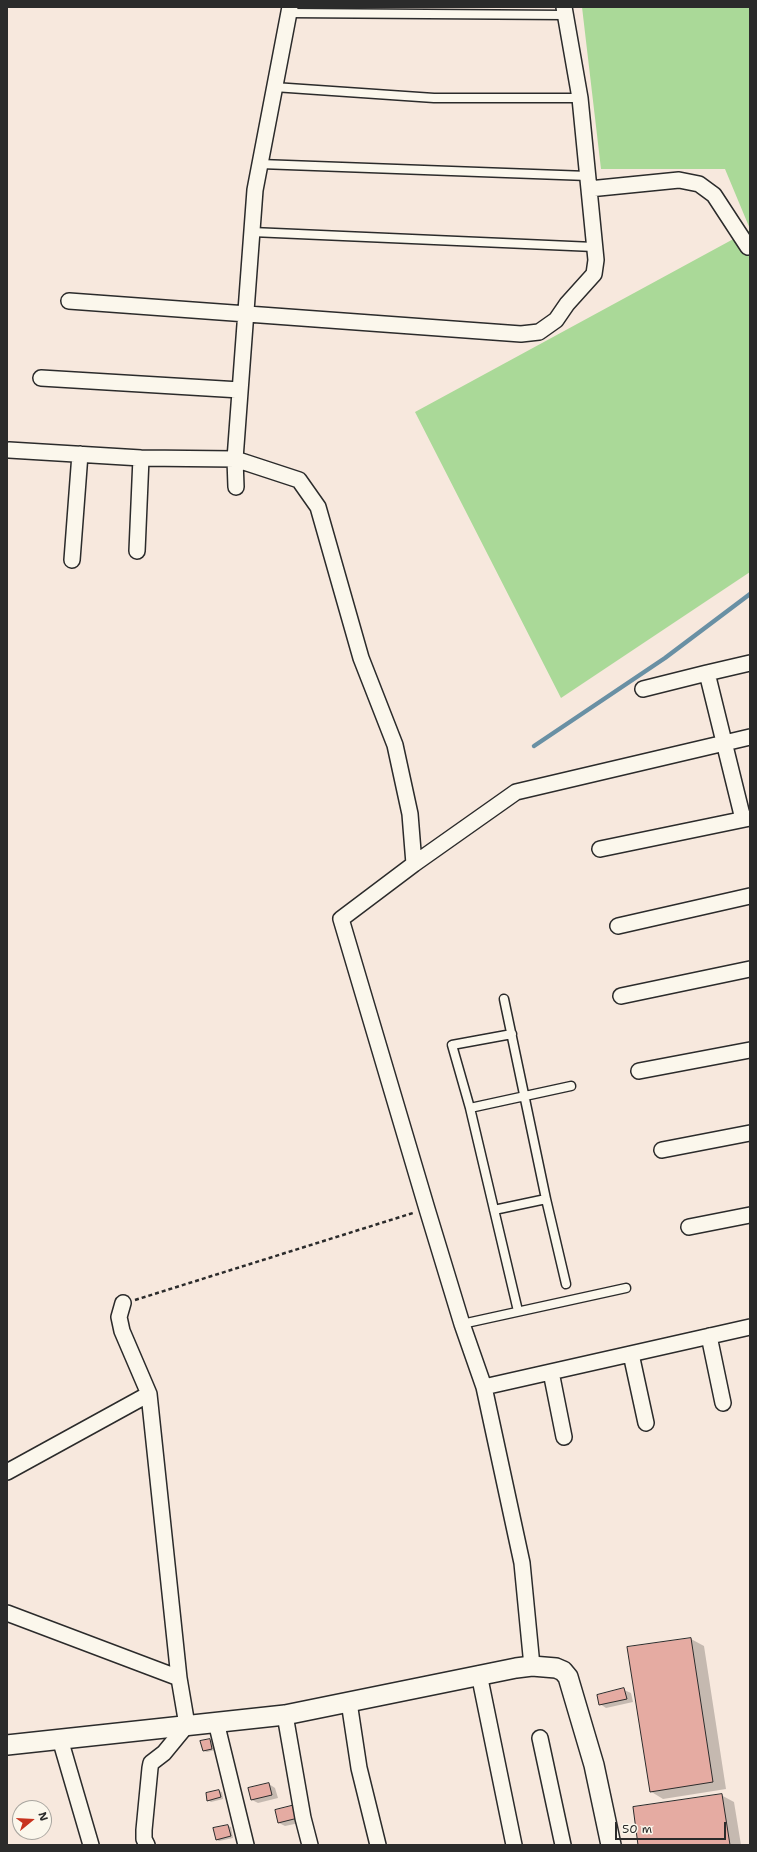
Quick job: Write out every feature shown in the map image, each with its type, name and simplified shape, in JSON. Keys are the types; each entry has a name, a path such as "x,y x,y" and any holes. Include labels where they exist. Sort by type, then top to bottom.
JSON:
{"street":[{"path":"236,487 235,459 255,190 289,10"},
{"path":"69,301 521,334 539,332 556,320 567,304 594,274 596,260 580,98 565,11"},
{"path":"588,183 679,180 699,184 714,195 748,247 750,246"},
{"path":"41,378 240,390"},
{"path":"9,450 141,458 235,459 299,480 318,507 361,658 396,745 410,814 414,864"},
{"path":"72,560 80,454"},
{"path":"137,551 141,458"},
{"path":"643,689 750,663"},
{"path":"600,849 746,818 724,743 707,673"},
{"path":"532,1666 522,1563 484,1387 462,1324 341,918 516,792 750,737"},
{"path":"618,926 750,896"},
{"path":"621,996 750,969"},
{"path":"640,1071 750,1050"},
{"path":"662,1150 750,1133"},
{"path":"689,1227 750,1215"},
{"path":"123,1303 118,1317 149,1394 179,1678 187,1725 164,1753 152,1763 150,1768 144,1830 144,1839 147,1845"},
{"path":"484,1387 750,1327"},
{"path":"709,1336 723,1403"},
{"path":"631,1354 646,1423"},
{"path":"551,1372 564,1437"},
{"path":"7,1472 149,1394"},
{"path":"7,1613 179,1678"},
{"path":"7,1746 285,1715 479,1674 532,1666 556,1668 563,1671 568,1677 594,1765 611,1845"},
{"path":"479,1674 514,1845"},
{"path":"349,1702 359,1768 378,1845"},
{"path":"285,1715 310,1845"},
{"path":"216,1722 246,1845"},
{"path":"540,1738 563,1845"},
{"path":"60,1739 90,1845"}],"lane":[{"path":"289,10 565,11"},
{"path":"274,87 434,98 580,98"},
{"path":"260,164 588,183"},
{"path":"252,232 594,247"},
{"path":"504,999 546,1199 566,1284"},
{"path":"512,1034 452,1045 470,1108 518,1311"},
{"path":"470,1108 571,1086"},
{"path":"494,1210 546,1199"},
{"path":"462,1324 626,1288"}],"path":[{"path":"123,1303 427,1209"}],"green space":[{"path":"582,7 750,7 750,229 725,169 601,169"},
{"path":"750,230 750,572 561,698 415,412"}],"building":[{"path":"691,1638 713,1782 650,1792 627,1647"},
{"path":"624,1688 627,1699 599,1705 597,1695"},
{"path":"210,1739 212,1749 203,1751 200,1741"},
{"path":"269,1783 272,1795 251,1800 248,1788"},
{"path":"219,1790 221,1797 207,1801 206,1793"},
{"path":"722,1794 730,1845 638,1845 633,1807"},
{"path":"295,1805 298,1818 278,1823 275,1810"},
{"path":"228,1825 231,1836 216,1840 213,1828"}],"waterway":[{"path":"534,746 665,658 750,594"}]}
